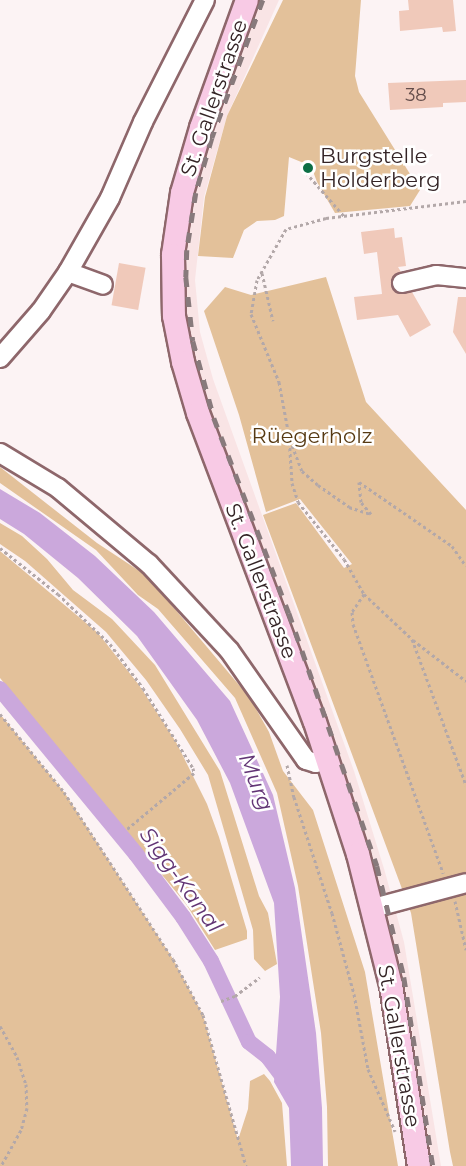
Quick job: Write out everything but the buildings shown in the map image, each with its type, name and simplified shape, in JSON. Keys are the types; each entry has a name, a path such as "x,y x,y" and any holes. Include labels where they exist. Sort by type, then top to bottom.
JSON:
{"main road":[{"name":"St. Gallerstrasse","path":"248,0 201,128 182,193 172,263 174,316 183,362 198,413 329,760 374,908 390,985 419,1166"}],"lane":[{"path":"0,358 41,311 68,272 110,198 143,122 205,0"},
{"path":"68,272 103,285"},
{"path":"402,283 436,275 466,278"},
{"path":"0,453 58,488 149,564 229,650 306,760 316,763 329,760"},
{"path":"374,908 458,886"}],"path":[{"path":"302,168 344,216"},
{"path":"466,201 344,216 286,229 257,280 251,314 279,382 289,436 292,483 298,502 344,559 364,594 412,639 466,681"},
{"path":"262,272 273,321"},
{"path":"289,436 302,471 318,485 349,507 371,514 361,502 359,483 452,546 466,566"},
{"path":"0,548 58,594 110,644 143,688 193,768 194,773 127,829"},
{"path":"364,594 352,612 353,624 458,886 459,909 466,950"},
{"path":"412,639 466,785"},
{"path":"0,714 64,792 173,959 203,1016 246,1166"},
{"path":"285,755 294,796 332,914 354,994 368,1069 393,1130 414,1132"},
{"path":"221,1001 235,996 260,977"},
{"path":"0,1026 20,1066 26,1084 27,1108 21,1130 1,1166"}],"shaded area":[{"path":"258,0 279,0 227,116 204,197 195,280 200,332 213,379 354,771 385,872 404,942 441,1166 427,1166 405,1016 195,371 184,314 183,247 198,165"}],"green space":[{"path":"283,0 361,0 355,76 359,92 420,190 410,206 335,213 317,182 311,166 289,157 284,216 275,220 257,221 244,230 233,258 198,256 205,197 227,116"},
{"name":"Rüegerholz","path":"326,277 366,402 466,510 466,1166 453,1166 411,913 263,515 296,503 344,568 352,564 300,499 266,512 239,415 204,311 225,287 251,295"},
{"path":"0,467 97,543 147,576 250,698 269,732 283,771 313,810 365,972 398,1166 328,1166 327,1107 321,1033 298,886 277,793 235,698 158,609 138,595 96,550 0,483"},
{"path":"0,523 22,536 47,559 73,590 112,619 155,665 220,771 259,896 268,913 277,964 265,971 254,959 253,930 208,775 180,729 146,680 106,632 25,561 0,544"},
{"path":"0,551 98,633 139,685 176,742 207,804 219,837 247,931 247,939 215,950 186,904 0,678"},
{"path":"0,714 64,792 173,959 203,1015 238,1140 248,1109 250,1081 264,1074 270,1081 282,1103 287,1166 0,1166"}],"water":[{"name":"Murg","path":"0,489 40,513 95,556 154,612 230,701 273,795 295,888 316,1033 322,1108 323,1166 291,1166 289,1108 274,1082 280,997 274,903 230,783 197,720 137,636 78,578 24,534 0,519"}],"waterway":[{"name":"Sigg-Kanal","path":"0,689 136,854 183,917 211,961 249,1042 268,1057 288,1084"}],"railway":[{"path":"263,0 212,138 196,193 187,250 186,277 193,341 214,418 289,613 377,866 404,977 433,1166"}],"place":[{"name":"Burgstelle Holderberg","path":"308,168"}]}
